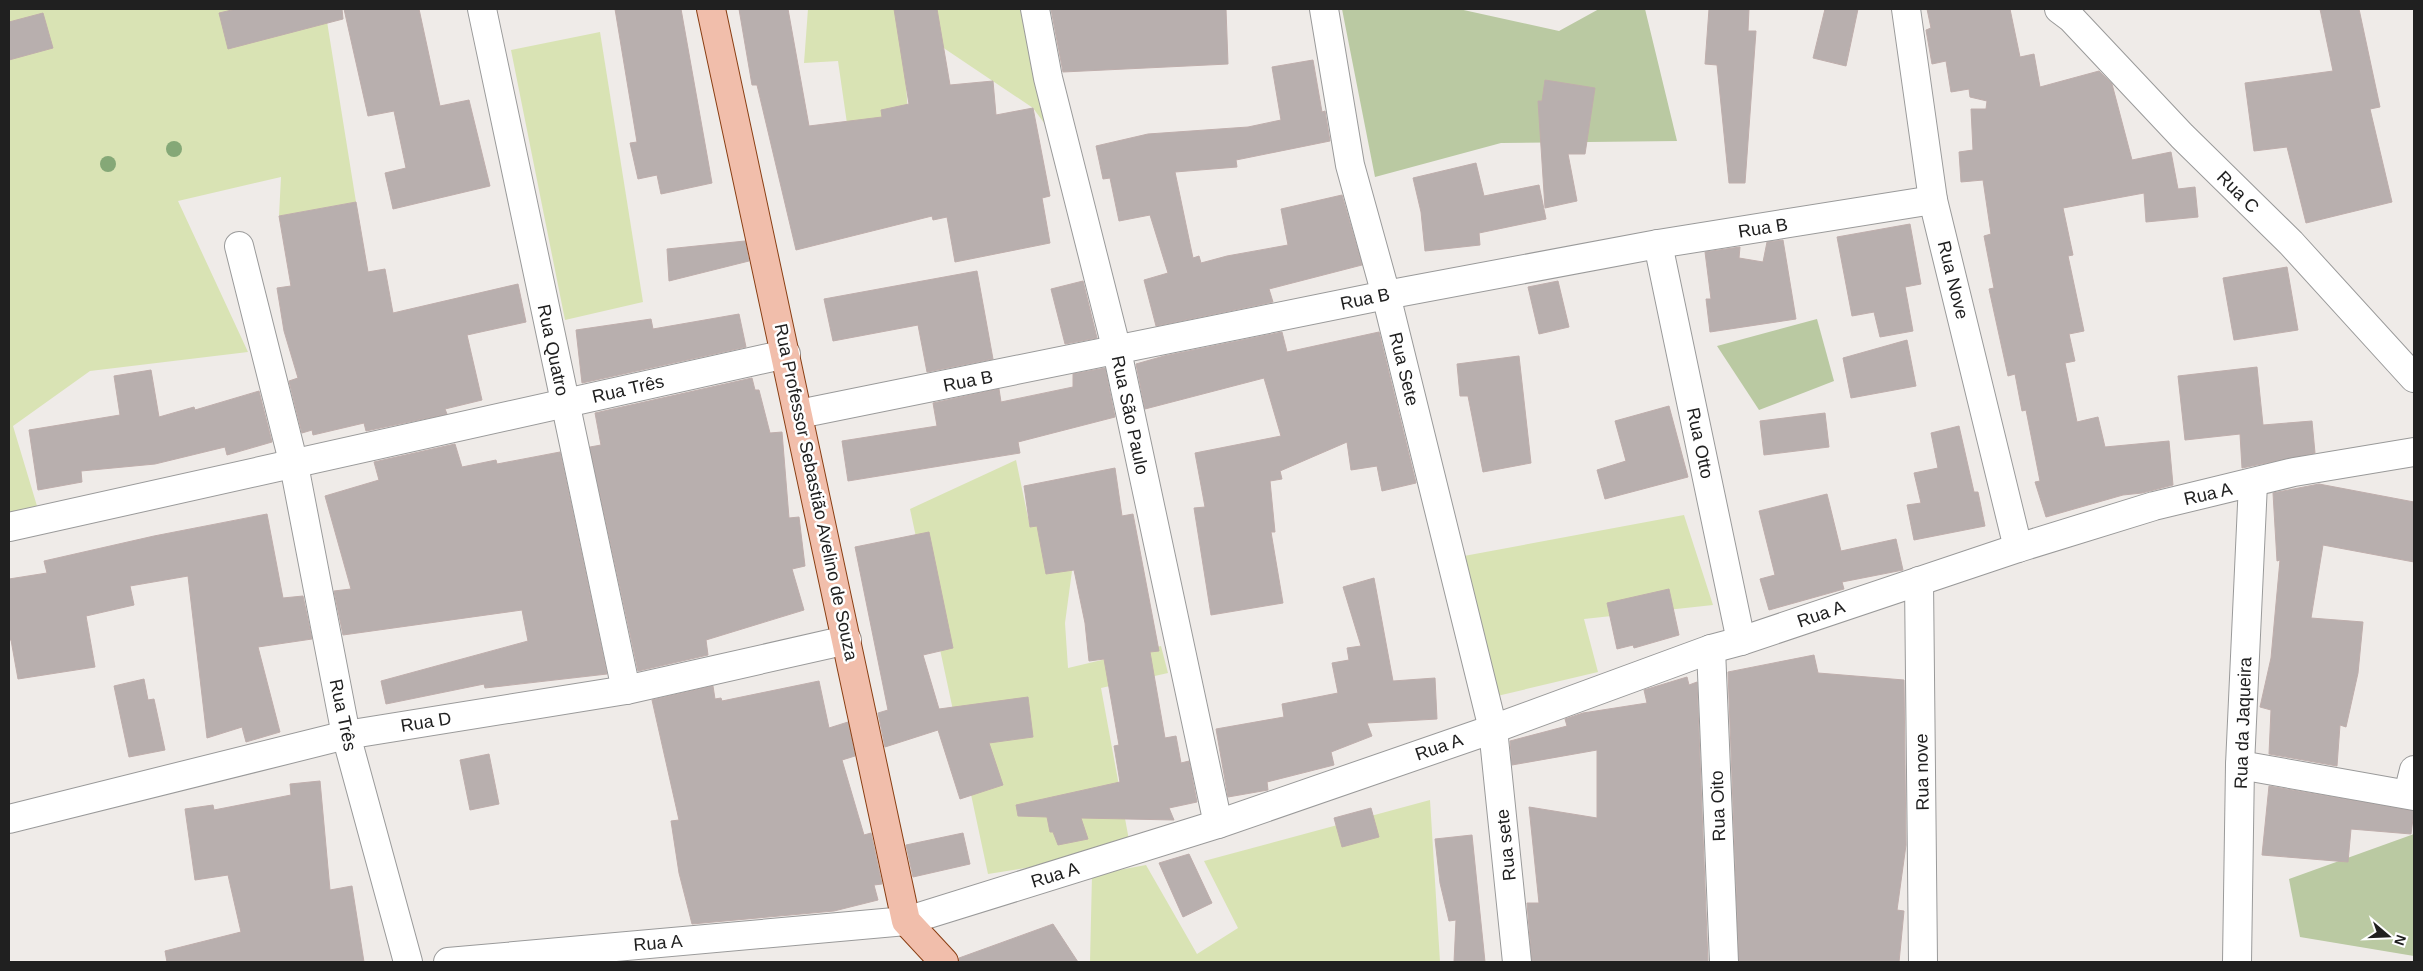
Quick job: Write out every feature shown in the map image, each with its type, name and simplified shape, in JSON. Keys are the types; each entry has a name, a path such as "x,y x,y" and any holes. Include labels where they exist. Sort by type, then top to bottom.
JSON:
{"main road":[{"name":"Rua Professor Sebastião Avelino de Souza","path":"712,9 906,921"},
{"path":"906,921 944,962"}],"street":[{"name":"Rua Quatro","path":"482,9 626,690"},
{"name":"Rua São Paulo","path":"1035,9 1048,78 1116,351 1218,824"},
{"name":"Rua Sete","path":"1324,9 1350,165 1386,295 1493,729"},
{"name":"Rua Nove","path":"1906,9 1933,200 2018,548"},
{"name":"Rua C","path":"2059,9 2071,18 2182,136 2291,243 2410,368"},
{"name":"Rua B","path":"799,414 1386,295 1658,244 1933,200"},
{"name":"Rua Otto","path":"1658,244 1741,641"},
{"name":"Rua Três","path":"239,246 294,464 346,735 408,962"},
{"name":"Rua Três","path":"9,527 786,354"},
{"name":"Rua A","path":"448,962 906,921 1218,824 1493,729 1711,649 1741,641 2018,548 2154,506 2294,472 2414,452"},
{"name":"Rua da Jaqueira","path":"2236,962 2240,765 2253,483"},
{"name":"Rua nove","path":"1919,581 1923,962"},
{"name":"Rua D","path":"9,819 346,735 626,690 847,640"},
{"name":"Rua Oito","path":"1711,649 1724,962"},
{"name":"Rua sete","path":"1493,729 1517,962"},
{"path":"2240,765 2412,787"}],"green space":[{"path":"9,9 325,9 356,202 279,216 281,177 178,201 248,352 90,371 13,426 37,506 9,512"},
{"path":"808,9 1022,9 1053,135 1033,108 902,20 909,132 857,193 838,61 804,63"},
{"path":"1342,9 1459,9 1559,31 1599,9 1645,9 1677,141 1501,143 1375,177"},
{"path":"600,32 643,302 565,320 511,50"},
{"path":"1817,319 1834,381 1759,410 1717,346"},
{"path":"1016,460 1030,527 1088,518 1072,571 1065,623 1068,668 1161,646 1168,673 1101,688 1131,851 988,874 910,509"},
{"path":"1684,515 1713,605 1584,619 1598,672 1493,697 1464,556"},
{"path":"1430,800 1440,962 1090,962 1092,875 1146,865 1197,954 1238,928 1204,861"},
{"path":"2414,834 2414,956 2300,937 2289,879"}],"building":[{"path":"236,9 342,9 343,19 228,49 219,13"},
{"path":"344,9 419,9 440,106 469,100 490,186 393,209 385,173 406,168 394,111 368,116"},
{"path":"615,9 681,9 712,183 661,194 657,175 638,179 630,143 637,142"},
{"path":"739,9 788,9 809,126 882,117 881,110 909,104 894,9 937,9 950,85 993,81 996,115 1033,108 1050,196 1042,198 1050,243 955,262 947,217 933,220 932,216 796,250 757,85 752,85"},
{"path":"1051,9 1226,9 1228,64 1063,72"},
{"path":"1709,9 1749,9 1748,31 1756,31 1745,183 1729,183 1717,65 1705,64"},
{"path":"1825,9 1858,9 1846,66 1813,58"},
{"path":"1927,9 2010,9 2020,57 2034,54 2040,87 2099,71 2112,84 2132,160 2171,152 2178,189 2195,187 2198,217 2146,222 2144,193 2063,208 2073,255 2068,256 2084,331 2069,334 2075,361 2065,363 2077,422 2098,417 2105,447 2169,441 2173,485 2142,493 2123,495 2046,517 2035,482 2040,481 2026,410 2022,411 2015,374 2008,376 1989,289 1994,288 1984,236 1991,234 1983,180 1961,182 1959,152 1973,150 1971,109 1986,109 1987,101 1970,97 1969,89 1951,92 1946,61 1932,64 1926,30 1931,28"},
{"path":"2320,9 2359,9 2380,107 2370,109 2392,202 2306,223 2287,147 2254,151 2245,83 2333,71"},
{"path":"43,13 53,48 9,60 9,22"},
{"path":"1313,60 1322,112 1325,111 1330,141 1236,160 1237,167 1175,172 1193,258 1199,256 1201,263 1227,256 1288,245 1281,209 1342,195 1362,265 1269,289 1273,302 1156,326 1144,280 1168,273 1150,215 1119,221 1110,178 1103,179 1096,146 1148,134 1248,127 1281,120 1272,67"},
{"path":"1545,80 1595,88 1585,154 1568,154 1577,201 1545,208 1538,101 1542,101"},
{"path":"1476,163 1484,196 1539,185 1546,219 1479,233 1480,245 1425,251 1421,212 1413,178"},
{"path":"356,202 368,272 385,269 393,313 518,284 526,322 467,335 482,400 445,409 447,414 366,431 364,423 313,435 312,430 302,433 289,381 298,378 284,331 277,288 291,286 279,216"},
{"path":"1910,224 1921,284 1905,287 1913,331 1880,337 1874,312 1852,316 1837,237"},
{"path":"1783,240 1796,319 1710,332 1706,299 1711,299 1705,252 1740,247 1739,258 1763,262 1767,242"},
{"path":"745,241 749,261 669,281 667,249"},
{"path":"2287,267 2298,330 2234,340 2223,278"},
{"path":"977,271 993,359 927,372 918,325 833,341 824,299"},
{"path":"1083,281 1097,338 1065,344 1051,289"},
{"path":"1558,281 1569,327 1539,334 1528,287"},
{"path":"739,314 746,347 582,383 576,330 651,319 653,329"},
{"path":"1282,332 1287,352 1379,332 1416,483 1382,491 1377,466 1351,470 1347,442 1280,471 1282,479 1270,481 1275,532 1271,532 1283,603 1211,615 1194,508 1205,507 1195,453 1281,436 1264,378 1145,409 1136,364 1164,356"},
{"path":"1907,340 1916,386 1851,398 1843,358"},
{"path":"1519,356 1531,463 1483,472 1468,396 1460,396 1457,364"},
{"path":"2257,367 2263,425 2312,421 2315,453 2242,468 2240,434 2185,440 2178,376"},
{"path":"1105,368 1115,417 1018,442 1020,453 848,481 842,441 937,426 933,403 999,389 1001,402 1073,387 1073,374"},
{"path":"151,370 159,417 194,407 195,410 259,391 272,442 227,455 225,447 155,464 81,471 82,482 38,490 29,430 120,415 114,376"},
{"path":"752,378 755,390 759,390 770,433 782,432 789,518 799,517 805,566 792,569 804,610 706,640 708,655 638,671 590,447 601,445 595,413"},
{"path":"1669,406 1688,477 1605,499 1597,470 1626,461 1615,421"},
{"path":"1825,413 1829,447 1764,455 1760,421"},
{"path":"1959,426 1974,492 1978,492 1985,526 1914,540 1907,505 1921,503 1914,473 1938,468 1931,433"},
{"path":"455,444 462,467 496,460 497,464 560,452 607,674 485,688 484,684 386,704 381,681 528,641 522,610 343,635 334,591 351,589 325,496 379,480 374,462"},
{"path":"1115,468 1122,516 1133,514 1159,651 1150,652 1165,738 1176,736 1181,763 1189,761 1197,802 1169,808 1174,820 1081,818 1088,839 1058,845 1053,832 1050,832 1047,817 1018,816 1016,805 1120,782 1114,746 1119,745 1104,659 1089,661 1085,623 1074,570 1046,574 1037,526 1030,527 1024,486"},
{"path":"2319,484 2414,502 2414,562 2323,545 2311,618 2363,622 2358,673 2346,727 2340,725 2337,766 2269,754 2271,710 2260,707 2271,658 2280,560 2277,561 2273,493"},
{"path":"1827,494 1841,551 1896,539 1903,570 1842,582 1844,589 1769,610 1760,579 1775,575 1759,511"},
{"path":"267,514 283,598 303,596 312,639 258,647 280,732 246,742 242,727 207,738 188,576 130,586 134,605 86,616 95,667 18,679 11,640 9,640 9,579 47,573 44,561 154,536"},
{"path":"929,532 953,648 923,655 939,709 1028,697 1033,737 989,743 1003,785 960,799 938,730 885,747 878,713 888,710 855,547"},
{"path":"1374,578 1393,681 1435,678 1437,719 1367,723 1372,736 1331,752 1334,765 1267,782 1268,790 1228,797 1216,729 1284,717 1282,704 1338,693 1332,663 1349,660 1347,648 1361,646 1343,587"},
{"path":"1669,589 1679,635 1634,648 1633,645 1617,649 1607,603"},
{"path":"1814,655 1818,673 1904,680 1906,845 1897,910 1904,911 1899,962 1739,962 1728,672"},
{"path":"1687,677 1689,685 1697,682 1708,962 1532,962 1527,903 1539,903 1529,807 1597,818 1597,750 1512,765 1510,741 1567,726 1565,719 1583,713 1647,703 1644,690"},
{"path":"144,679 148,700 154,699 165,750 129,757 114,686"},
{"path":"819,681 829,728 848,722 855,756 842,760 864,835 871,833 882,884 874,885 878,900 834,911 692,924 679,873 671,821 679,820 652,700 713,686 715,699 721,698 722,701"},
{"path":"489,754 499,804 470,810 460,760"},
{"path":"320,781 330,890 352,886 364,962 167,962 165,951 241,932 228,875 195,880 185,809 213,805 214,810 291,795 290,784"},
{"path":"2269,786 2414,811 2411,834 2351,829 2348,862 2262,855"},
{"path":"1371,808 1379,837 1342,847 1334,818"},
{"path":"963,833 970,864 913,877 906,845"},
{"path":"1472,835 1485,962 1454,962 1456,920 1449,921 1440,883 1435,839"},
{"path":"1189,854 1212,903 1183,917 1159,863"},
{"path":"1053,924 1078,962 959,962 959,958"}]}
